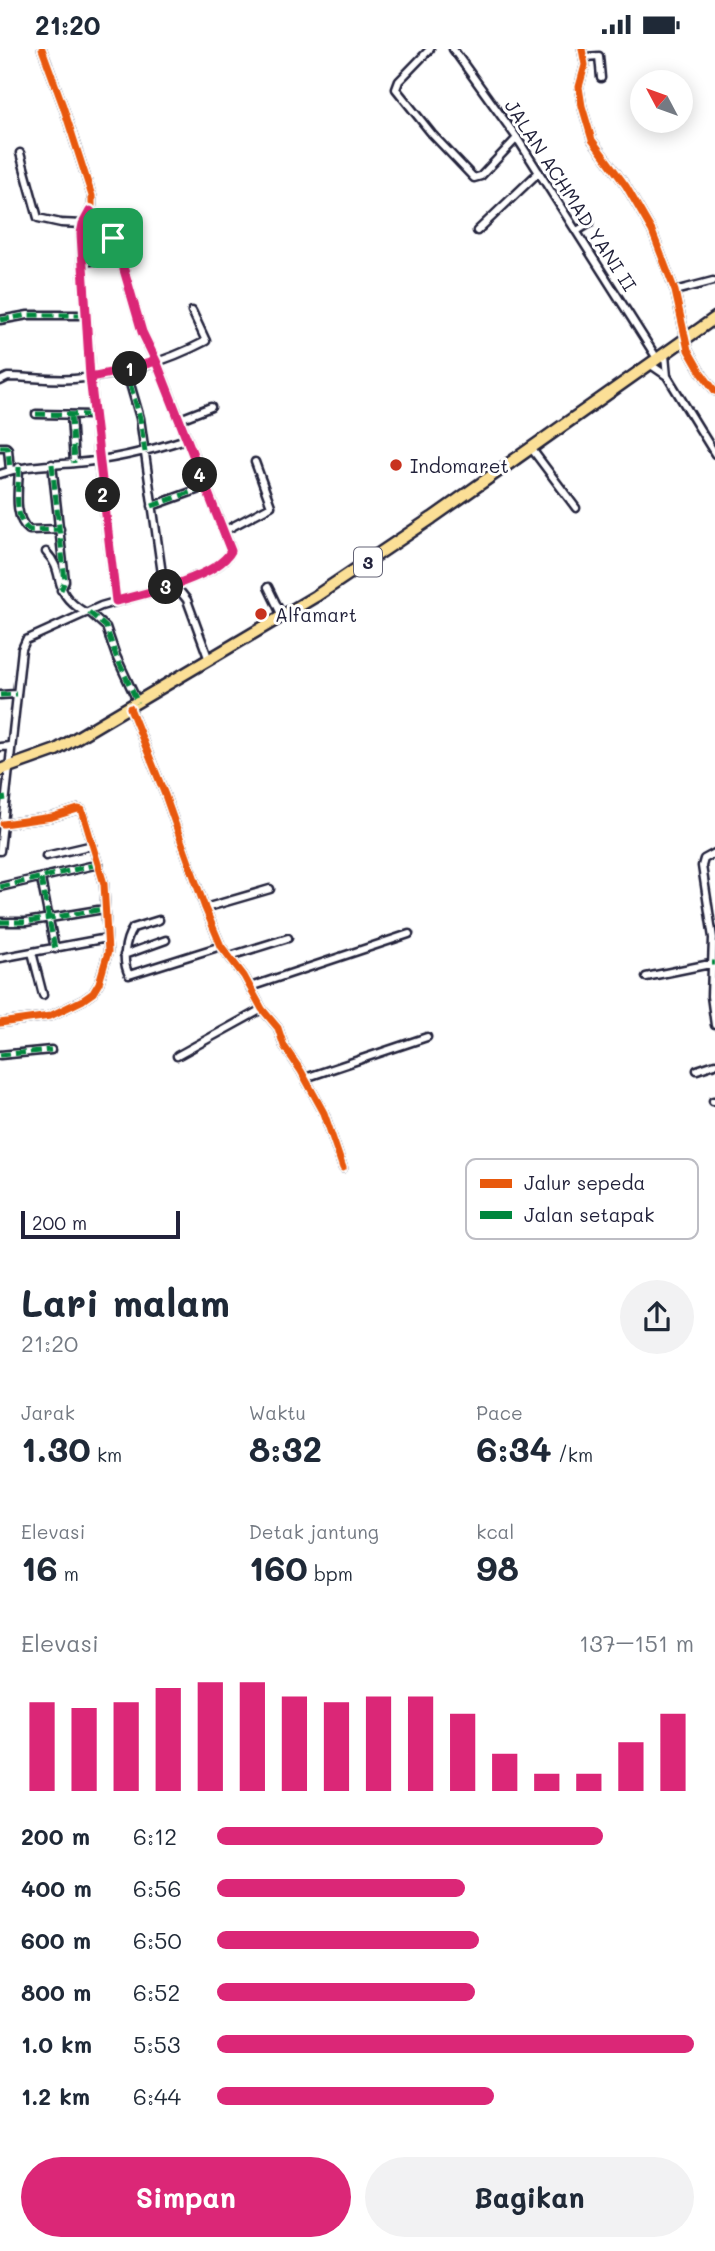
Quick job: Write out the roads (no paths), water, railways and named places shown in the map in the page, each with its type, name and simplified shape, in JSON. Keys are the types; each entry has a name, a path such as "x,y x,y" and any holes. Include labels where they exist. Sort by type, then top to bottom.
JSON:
{"highway":[{"name":"3","path":"5,768 57,750 349,575 715,318"}],"street":[{"path":"42,49 93,201 81,234 82,262 90,377 116,601"},
{"path":"430,49 399,82 396,89 432,134 474,178 481,176 517,138"},
{"name":"JALAN ACHMAD YANI II","path":"453,49 517,138 658,360"},
{"path":"582,49 585,69 579,87 594,145 620,177 646,220 666,263 685,339 695,364 715,391"},
{"path":"585,57 599,56 601,78"},
{"path":"20,153 38,218 83,224"},
{"path":"477,231 539,172"},
{"path":"0,851 5,768 11,746 24,642 30,637 116,601 175,585 200,574 226,558 231,551 180,419 142,332 113,238 106,226 90,211"},
{"path":"576,232 590,223"},
{"path":"82,262 100,260"},
{"path":"675,291 713,281"},
{"path":"0,381 8,377 90,377 156,361 206,341 192,311"},
{"path":"0,320 28,315 86,315"},
{"path":"658,360 715,454"},
{"path":"658,360 667,376"},
{"path":"126,370 140,418 164,588"},
{"path":"180,419 211,407"},
{"path":"36,414 94,415"},
{"path":"71,416 74,463"},
{"path":"0,474 19,467 74,463 145,452 186,439"},
{"path":"0,447 8,449 10,470"},
{"path":"531,448 576,508"},
{"path":"224,531 271,506 256,462"},
{"path":"52,464 60,529 62,588"},
{"path":"19,467 18,506 23,524 29,530 60,529"},
{"path":"152,506 205,487"},
{"path":"46,552 54,563 67,600 90,611 106,627 205,908 221,946 262,1009 278,1028 284,1046 324,1113 343,1168"},
{"path":"175,585 187,600 209,660"},
{"path":"268,587 282,617"},
{"path":"0,695 16,694"},
{"path":"0,747 11,746"},
{"path":"0,1023 50,1016 93,993 107,956 104,884 80,808 52,817 3,824"},
{"path":"46,856 93,845"},
{"path":"714,853 704,859 702,866 713,938 711,996 715,1025"},
{"path":"0,887 99,864"},
{"path":"41,879 55,949"},
{"path":"205,908 270,889"},
{"path":"0,922 26,922 104,909"},
{"path":"159,920 131,930 124,955 127,972 131,975 221,946"},
{"path":"250,987 409,934"},
{"path":"0,958 107,938"},
{"path":"230,956 288,938"},
{"path":"124,955 166,940"},
{"path":"32,952 43,995"},
{"path":"646,977 713,963"},
{"path":"177,1056 262,1009"},
{"path":"305,1078 427,1037"},
{"path":"0,1055 51,1050"},
{"path":"697,1070 715,1065"}],"place":[{"name":"Indomaret","path":"396,465"},
{"name":"Alfamart","path":"261,614"}]}
